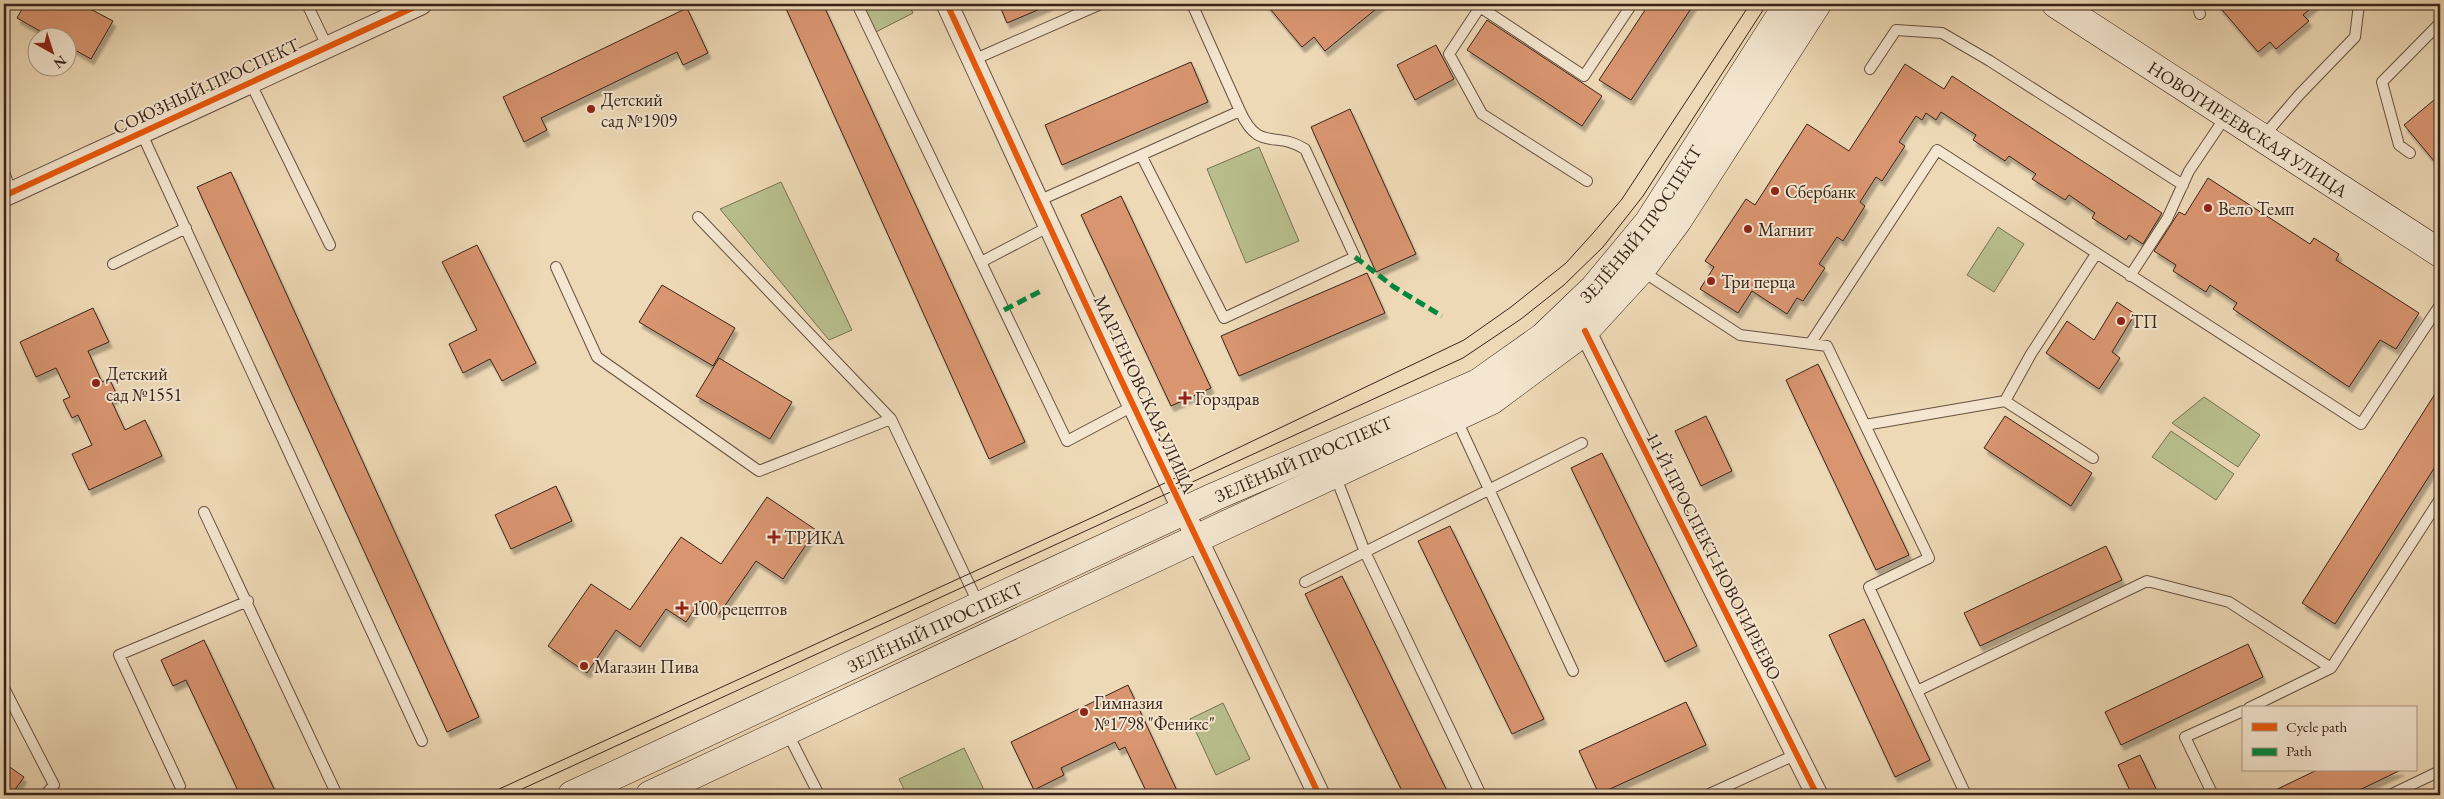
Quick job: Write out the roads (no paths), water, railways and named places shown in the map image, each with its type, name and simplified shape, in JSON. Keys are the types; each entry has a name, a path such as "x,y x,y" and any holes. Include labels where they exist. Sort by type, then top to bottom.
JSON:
{"main road":[{"name":"ЗЕЛЁНЫЙ ПРОСПЕКТ","path":"572,795 1183,511 1478,383 1543,337 1594,288 1648,222 1788,4"},
{"name":"ЗЕЛЁНЫЙ ПРОСПЕКТ","path":"650,795 1492,400 1585,331 1641,270 1678,220 1817,4"},
{"name":"НОВОГИРЕЕВСКАЯ УЛИЦА","path":"2059,4 2226,115 2263,137 2440,253"}],"street":[{"name":"СОЮЗНЫЙ ПРОСПЕКТ","path":"8,194 420,4"},
{"name":"МАРТЕНОВСКАЯ УЛИЦА","path":"947,4 1133,406 1319,795"},
{"name":"11-Й ПРОСПЕКТ НОВОГИРЕЕВО","path":"1585,331 1817,795"}],"lane":[{"path":"307,4 327,46"},
{"path":"857,4 1067,441 1133,406"},
{"path":"973,60 1101,4"},
{"path":"1141,155 1224,318 1355,257 1305,149 1295,143 1265,139 1253,132 1240,110 1192,4"},
{"path":"1587,182 1482,114 1449,54 1480,7 1584,76 1632,4"},
{"path":"2197,4 2200,14"},
{"path":"2263,137 2298,95 2355,37 2359,4"},
{"path":"2410,153 2399,145 2382,82 2440,23"},
{"path":"1870,69 1896,30 1942,33 1990,60 2183,186"},
{"path":"250,82 330,245"},
{"path":"1038,201 1240,110"},
{"path":"2130,276 2167,219 2189,171 2226,115"},
{"path":"141,132 422,741"},
{"path":"1810,344 1936,150 2361,424 2440,305"},
{"path":"4,172 8,194"},
{"path":"698,217 891,419 980,605"},
{"path":"981,262 1050,226"},
{"path":"113,264 186,228"},
{"path":"2005,401 2031,354 2096,254"},
{"path":"556,267 597,357 759,471 891,419"},
{"path":"1641,270 1740,335 1827,346 1929,558 1869,587 1966,795"},
{"path":"1865,425 2005,401 2093,458"},
{"path":"1455,418 1574,671"},
{"path":"1305,582 1582,443"},
{"path":"1334,474 1365,552 1481,795"},
{"path":"2253,706 2331,668 2440,499"},
{"path":"204,512 248,601 337,795"},
{"path":"1917,691 2147,581 2229,602 2331,668"},
{"path":"180,786 119,655 248,601"},
{"path":"4,688 54,785 45,795"},
{"path":"2213,795 2185,737 2242,711"},
{"path":"786,731 819,795"},
{"path":"1706,795 1797,754"},
{"path":"2390,795 2440,771"}],"tram line":[{"path":"486,795 1102,513 1464,340 1511,307 1566,263 1594,232 1622,199 1750,4"},
{"path":"509,795 1463,358 1521,319 1564,285 1603,247 1643,196 1767,4"}],"place":[{"name":"Детский сад №1909","path":"591,109"},
{"name":"Сбербанк","path":"1775,191"},
{"name":"Вело Темп","path":"2208,208"},
{"name":"Магнит","path":"1748,229"},
{"name":"Три перца","path":"1711,281"},
{"name":"ТП","path":"2121,321"},
{"name":"Детский сад №1551","path":"96,383"},
{"name":"Горздрав","path":"1185,398"},
{"name":"ТРИКА","path":"774,537"},
{"name":"100 рецептов","path":"682,608"},
{"name":"Магазин Пива","path":"584,666"},
{"name":"Гимназия №1798 \"Феникс\"","path":"1084,712"}]}
